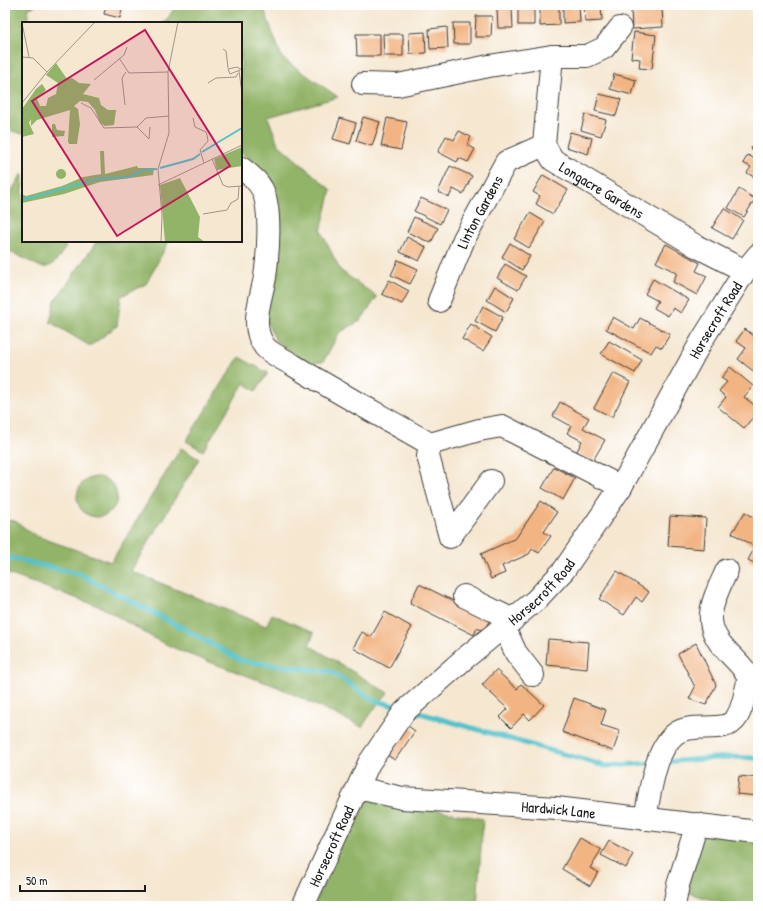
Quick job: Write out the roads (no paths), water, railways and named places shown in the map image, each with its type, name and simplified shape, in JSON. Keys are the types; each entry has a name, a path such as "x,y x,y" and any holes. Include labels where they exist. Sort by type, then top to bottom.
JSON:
{"street":[{"path":"362,84 398,85 489,66 552,56 586,56 604,48 620,28"},
{"path":"544,145 552,56"},
{"name":"Longacre Gardens","path":"544,145 553,160 559,164 696,246 752,263"},
{"name":"Linton Gardens","path":"439,301 464,239 488,192 506,162 544,145"},
{"path":"242,169 249,174 262,189 267,212 269,234 265,275 258,312 257,331 266,348 308,374 430,444 479,430 502,426 621,487"},
{"name":"Horsecroft Road","path":"303,906 369,763 404,712 464,659 536,600 564,570 621,487 702,340 752,263"},
{"path":"430,444 428,456 450,537 491,481"},
{"path":"645,819 655,772 667,743 681,730 693,727 719,727 730,725 737,718 745,695 749,677 744,668 718,642 712,631 709,619 712,603 727,570"},
{"path":"464,596 508,623 516,653 533,675"},
{"name":"Hardwick Lane","path":"358,788 402,798 488,802 556,808 758,832"},
{"path":"674,906 678,885 697,824"}],"waterway":[{"path":"5,557 79,574 242,661 332,672 373,700 400,707"},
{"path":"413,711 605,766 652,763"},
{"path":"664,762 728,757 758,758"}]}
